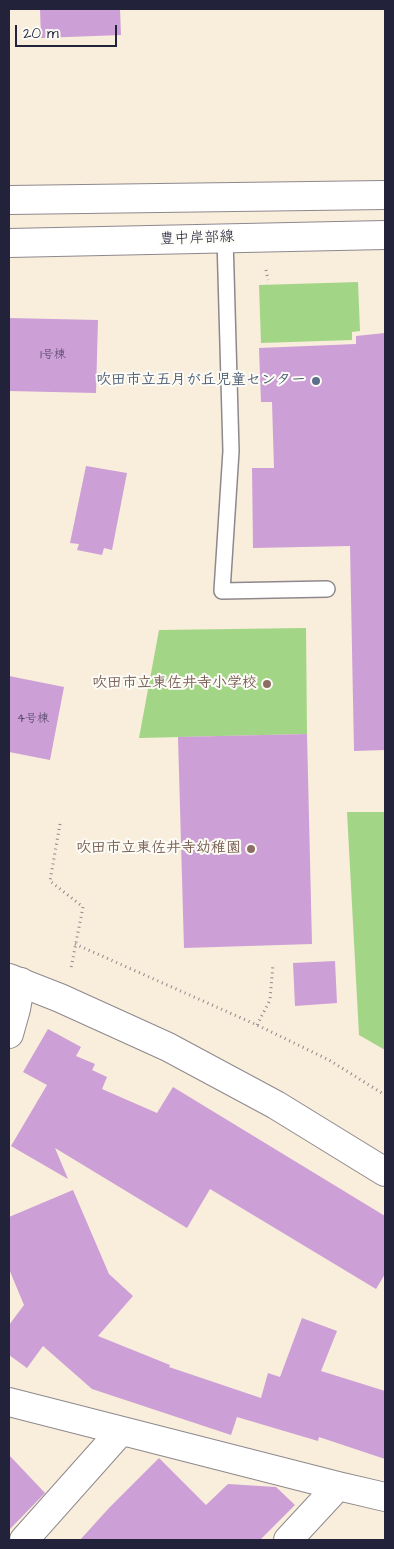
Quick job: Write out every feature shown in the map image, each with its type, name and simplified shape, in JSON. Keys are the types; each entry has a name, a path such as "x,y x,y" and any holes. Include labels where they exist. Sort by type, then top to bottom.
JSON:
{"street":[{"path":"9,200 385,195"},
{"name":"豊中岸部線","path":"9,242 385,235"},
{"path":"9,1034 16,1009 15,980 60,998 168,1048 276,1105 385,1172"},
{"path":"9,1402 385,1497"},
{"path":"24,1540 121,1431"},
{"path":"288,1540 338,1486"}],"lane":[{"path":"225,238 231,451 222,591 327,589"}],"path":[{"path":"264,264 268,280"},
{"path":"60,824 50,881 83,907 71,968"},
{"path":"75,944 257,1025 329,1060 385,1095"},
{"path":"257,1025 270,1000 273,964"}],"green space":[{"path":"358,282 360,331 352,332 352,340 261,343 259,285"},
{"path":"306,628 307,734 139,738 159,630"},
{"path":"347,812 385,812 385,1050 359,1035"}],"building":[{"path":"40,9 120,9 121,35 41,38"},
{"path":"9,318 98,320 96,393 9,391"},
{"path":"385,333 385,750 354,751 350,546 253,548 252,468 274,468 272,402 261,402 259,348 356,344 356,336"},
{"path":"86,466 127,473 112,550 104,548 102,555 77,550 79,544 70,543"},
{"path":"9,676 64,687 50,760 9,752"},
{"path":"307,734 312,944 184,948 178,737"},
{"path":"335,961 337,1003 295,1006 293,963"},
{"path":"48,1029 81,1047 76,1056 95,1064 92,1070 107,1077 102,1089 157,1113 173,1087 385,1216 385,1274 376,1289 210,1189 187,1228 55,1148 68,1179 11,1146 47,1085 23,1072"},
{"path":"73,1190 109,1274 133,1296 98,1336 170,1365 169,1367 261,1398 268,1373 280,1377 302,1318 337,1331 321,1371 385,1391 385,1459 319,1437 318,1441 237,1417 231,1435 92,1389 43,1346 27,1368 9,1355 9,1325 24,1305 9,1269 9,1217"},
{"path":"9,1455 45,1493 9,1530"},
{"path":"159,1458 206,1505 228,1484 276,1487 295,1505 260,1540 80,1540"}],"place":[{"name":"吹田市立五月が丘児童センター","path":"316,381"},
{"name":"吹田市立東佐井寺小学校","path":"267,684"},
{"name":"吹田市立東佐井寺幼稚園","path":"251,849"}]}
